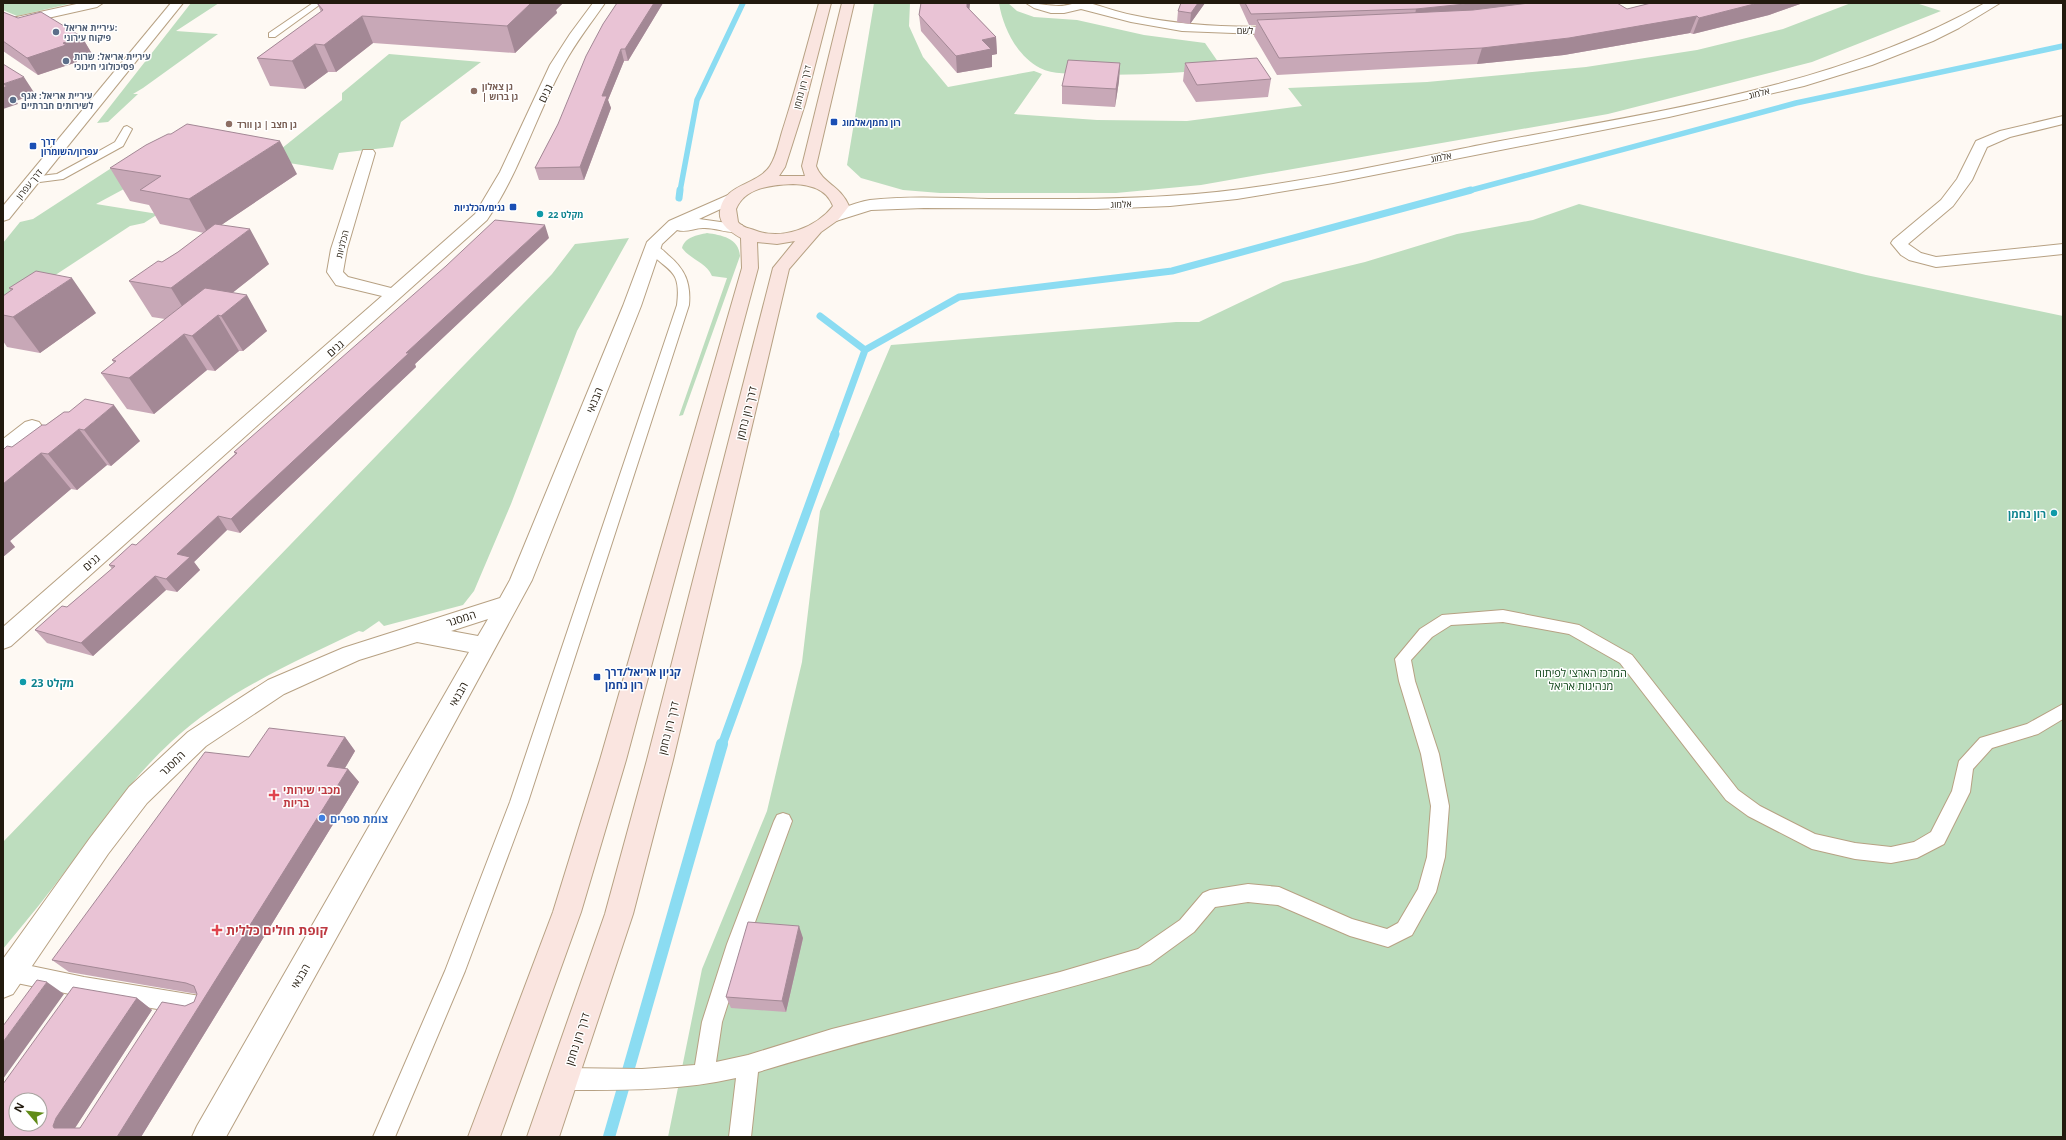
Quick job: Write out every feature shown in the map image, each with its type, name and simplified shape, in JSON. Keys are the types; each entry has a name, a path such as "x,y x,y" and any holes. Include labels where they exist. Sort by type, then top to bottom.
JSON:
{"main road":[{"name":"דרך רון נחמן","path":"758,185 770,176 778,167 825,3"},
{"path":"829,189 815,182 793,180 758,185 735,197 729,205 727,213 729,221 742,231 781,238 814,230 828,223 836,216 841,206 829,189 813,177 810,173 809,166 848,3"},
{"name":"דרך רון נחמן","path":"543,1137 619,914 660,760 781,268 793,252 814,230"},
{"path":"484,1137 567,912 613,760 750,268 742,231"}],"street":[{"path":"3,24 97,3"},
{"name":"דרך עפרון","path":"3,216 177,3"},
{"name":"גנים","path":"3,640 395,294 480,217 508,172 558,65 576,34 599,3"},
{"path":"1032,3 1040,7 1053,10 1073,8 1081,4"},
{"name":"אלמוג","path":"836,216 869,204 1126,204 1210,198 1270,189 1669,113 1766,91 1867,62 1948,29 1994,3"},
{"name":"לשם","path":"1081,4 1132,20 1165,27 1202,30 1298,30"},
{"path":"2063,120 2005,134 1981,144 1964,180 1947,203 1899,243 1906,252 1919,259 1936,262 2063,249"},
{"name":"הכלניות","path":"368,153 339,249 335,272 342,281 395,294"},
{"name":"אלמוג","path":"829,189 869,204"},
{"path":"660,240 675,224 735,197"},
{"path":"660,240 703,223 742,231"},
{"name":"הבנאי","path":"208,1137 521,580 634,300 660,240"},
{"path":"3,449 32,426"},
{"name":"המסגר","path":"8,978 99,846 138,795 197,739 276,687 351,654 507,604"},
{"name":"המסגר","path":"416,633 484,646"}],"lane":[{"path":"272,35 318,3"},
{"path":"32,180 58,177 96,157 119,144 127,129"},
{"path":"384,1137 419,1061 485,896 511,824 683,305 683,278 673,265 660,240"},
{"path":"564,1079 642,1080 704,1074 748,1065 832,1039 1060,982 1142,957 1187,926 1210,899 1248,893 1279,896 1350,927 1388,938 1405,929 1427,892 1436,857 1440,806 1430,754 1407,681 1403,659 1426,633 1448,620 1503,616 1574,629 1626,659 1732,795 1754,811 1812,841 1855,851 1891,854 1917,850 1938,838 1949,813 1961,792 1965,766 1986,743 2032,729 2063,712"},
{"path":"704,1074 715,1015 737,944 783,821"},
{"path":"8,978 84,987 200,1006"},
{"path":"70,1006 84,987"},
{"path":"160,1020 172,1001"},
{"path":"740,1137 748,1065"}],"green space":[{"path":"3,3 73,3 17,16 3,10"},
{"path":"191,3 219,3 176,31 218,34 133,94 138,94 108,122 97,123"},
{"path":"874,3 910,3 909,26 923,57 948,87 1034,71 1042,74 1014,114 1097,120 1187,121 1302,106 1288,88 1427,82 1586,67 1697,50 1783,29 1851,3 1916,3 1941,11 1812,62 1608,114 1201,185 1116,193 940,193 903,190 861,178 847,165"},
{"path":"999,3 1008,3 1017,11 1034,17 1077,20 1144,35 1205,43 1223,69 1120,75 1051,72 1032,63 1018,49 1004,22"},
{"path":"389,54 481,62 401,122 393,147 339,153 333,170 270,160 281,149 342,100 342,93"},
{"path":"204,146 96,204 158,214 144,223 130,226 31,291 3,327 3,243 20,222 33,219 113,167"},
{"name":"המרכז הארצי לפיתוח מנהיגות אריאל","path":"1579,204 1866,275 2063,316 2063,1137 668,1137 702,969 767,811 802,662 820,511 891,345 1176,322 1199,322 1283,282 1365,262 1457,234 1533,220"},
{"path":"707,233 723,236 733,241 739,250 740,256 683,415 679,416 727,278 712,276 706,267 682,248 689,239"},
{"path":"629,238 577,331 511,504 474,591 463,605 384,626 379,621 363,632 359,631 261,679 213,708 191,724 157,755 131,784 56,883 3,949 3,842 552,274 575,244"}],"building":[{"path":"317,3 531,3 507,26 362,16 324,45 315,44 292,61 257,58 323,10"},
{"path":"617,3 654,3 625,49 621,49 602,96 607,96 580,167 535,168 558,124 586,56 603,24"},
{"path":"921,3 967,3 967,7 996,37 982,40 991,49 956,56 919,15"},
{"path":"1181,3 1198,3 1191,13 1178,11"},
{"path":"1245,3 1475,3 1416,9 1251,14"},
{"path":"1529,3 1617,3 1627,9 1651,3 1758,3 1699,18 1697,16 1569,38 1482,48 1279,58 1257,20 1473,10"},
{"path":"3,12 18,18 41,12 82,37 63,43 66,45 27,58 3,41"},
{"path":"1257,58 1271,79 1197,85 1185,63"},
{"path":"1068,60 1120,63 1116,89 1062,86"},
{"path":"3,64 24,77 3,84"},
{"path":"187,124 280,141 189,199 140,190 161,176 110,168 146,145 168,134 171,134"},
{"path":"495,220 545,225 406,353 409,353 231,519 218,516 177,554 190,557 166,579 155,576 81,643 35,630 62,606 67,607 115,566 109,565 132,544 136,545 237,453 234,452 446,266"},
{"path":"215,224 250,229 171,288 129,281 158,261 162,262 178,252"},
{"path":"36,271 72,278 13,317 3,315 3,296 13,289 9,288"},
{"path":"205,288 247,295 221,316 218,315 192,336 184,334 129,378 101,373 116,361 112,360"},
{"path":"85,399 114,405 84,430 79,429 48,454 41,453 3,484 3,450 7,446 12,447 42,425 46,425 64,412 69,412"},
{"path":"269,728 345,737 327,766 348,769 117,1137 3,1137 3,1084 73,987 137,998 56,1118 53,1126 54,1128 80,1128 162,1002 185,1006 194,1002 197,994 194,986 186,983 52,960 205,752 249,757"},
{"path":"748,922 799,926 782,1001 726,997"},
{"path":"37,980 47,982 3,1042 3,1026"}],"waterway":[{"path":"680,191 697,100 743,3"},
{"path":"1468,191 1796,103 2063,46"},
{"path":"679,198 680,190"},
{"path":"865,350 959,297 1172,271 1471,190"},
{"path":"820,316 865,350"},
{"path":"834,435 865,350"},
{"path":"722,745 835,434"},
{"path":"609,1137 722,744"}],"place":[{"name":"עיריית אריאל: פיקוח עירוני","path":"56,32"},
{"name":"עיריית אריאל: שרות פסיכולוגי חינוכי","path":"66,61"},
{"name":"גן צאלון | גן ברוש","path":"474,91"},
{"name":"עיריית אריאל: אגף לשירותים חברתיים","path":"13,100"},
{"name":"רון נחמן/אלמוג","path":"834,122"},
{"name":"גן חצב | גן וורד","path":"229,124"},
{"name":"דרך עפרון/השומרון","path":"33,146"},
{"name":"גנים/הכלניות","path":"513,207"},
{"name":"מקלט 22","path":"540,214"},
{"name":"רון נחמן","path":"2054,513"},
{"name":"קניון אריאל/דרך רון נחמן","path":"597,677"},
{"name":"מקלט 23","path":"23,682"},
{"name":"מכבי שירותי בריות","path":"274,795"},
{"name":"צומת ספרים","path":"322,818"},
{"name":"קופת חולים כללית","path":"217,930"}]}
